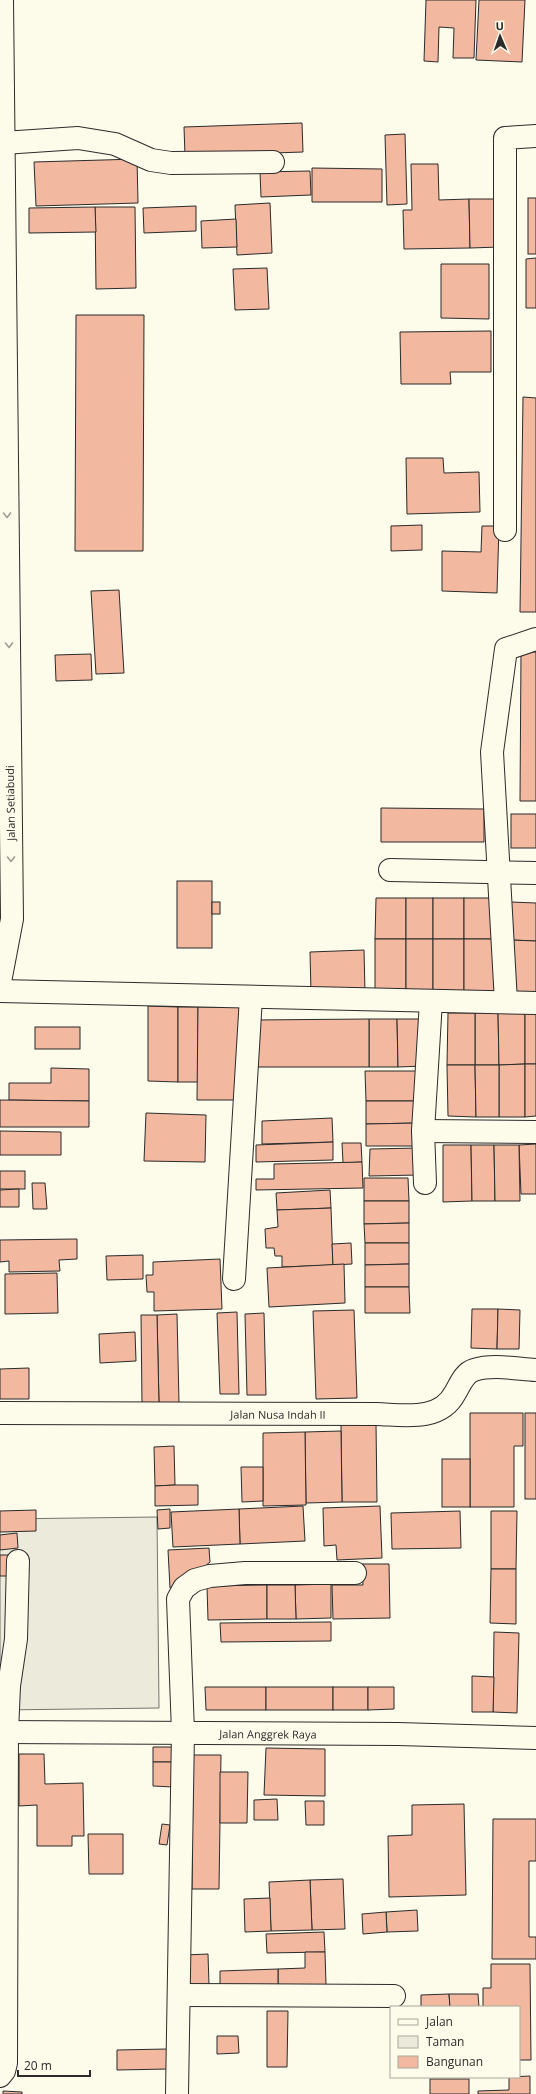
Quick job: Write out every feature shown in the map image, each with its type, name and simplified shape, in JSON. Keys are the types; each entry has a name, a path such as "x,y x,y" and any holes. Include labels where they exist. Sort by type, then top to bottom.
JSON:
{"street":[{"name":"Jalan Setiabudi","path":"0,982 12,919 2,0"},
{"path":"505,530 505,138 536,136"},
{"path":"3,143 78,138 115,144 151,160 171,163 273,162"},
{"path":"506,1002 492,752 506,649 536,639"},
{"path":"390,870 499,871 536,873"},
{"path":"0,991 536,1003"},
{"path":"234,1279 251,997"},
{"path":"425,1183 423,1131 431,1000"},
{"path":"423,1131 536,1132"},
{"name":"Jalan Nusa Indah II","path":"0,1413 377,1414 413,1416 435,1413 447,1404 462,1380 473,1370 486,1368 536,1370"},
{"path":"0,2076 4,2071 6,2063 3,1732 8,1686 16,1639 18,1561"},
{"path":"177,2094 184,1732 178,1599 184,1588 195,1580 231,1574 355,1573"},
{"name":"Jalan Anggrek Raya","path":"3,1732 398,1734 536,1738"},
{"path":"180,1995 394,1996"}],"green space":[{"path":"157,1517 159,1708 0,1710 0,1519"}],"building":[{"path":"426,0 476,0 474,58 453,58 454,28 439,27 438,62 424,61"},
{"path":"479,0 525,0 522,62 476,60"},
{"path":"302,123 303,152 185,156 184,127"},
{"path":"405,134 407,204 387,205 385,135"},
{"path":"137,159 138,203 36,206 34,162"},
{"path":"411,164 438,164 439,200 469,199 470,248 404,249 403,210 412,210"},
{"path":"312,168 382,169 382,202 312,202"},
{"path":"310,171 311,195 261,197 260,172"},
{"path":"528,198 536,198 536,254 528,254"},
{"path":"469,199 499,199 500,247 470,248"},
{"path":"270,203 272,253 237,255 235,205"},
{"path":"196,206 196,231 144,233 143,208"},
{"path":"95,207 135,207 136,288 96,289"},
{"path":"95,207 96,232 29,233 29,208"},
{"path":"236,219 237,247 202,248 201,221"},
{"path":"536,258 536,308 526,308 526,259"},
{"path":"441,264 489,264 489,319 441,318"},
{"path":"267,268 269,309 235,310 233,269"},
{"path":"76,315 144,315 143,551 75,551"},
{"path":"491,331 491,372 450,372 451,384 401,384 400,332"},
{"path":"523,397 536,398 536,612 520,612"},
{"path":"406,458 443,458 444,473 479,472 480,512 407,514"},
{"path":"422,525 422,550 391,551 391,526"},
{"path":"482,526 499,526 497,593 442,591 442,551 481,552"},
{"path":"119,590 124,673 96,674 91,591"},
{"path":"521,652 536,652 536,801 520,801"},
{"path":"91,654 92,680 56,681 55,655"},
{"path":"381,808 484,809 484,842 381,842"},
{"path":"511,814 536,814 536,848 511,848"},
{"path":"177,881 212,881 212,948 177,948"},
{"path":"376,898 406,898 406,939 375,939"},
{"path":"406,898 433,898 433,939 406,939"},
{"path":"433,898 464,898 464,939 433,939"},
{"path":"464,898 496,898 496,939 464,939"},
{"path":"212,902 220,902 220,914 212,914"},
{"path":"511,902 536,903 536,941 511,940"},
{"path":"375,939 406,939 406,996 375,996"},
{"path":"406,939 433,939 433,996 406,996"},
{"path":"433,939 464,939 464,996 433,996"},
{"path":"464,939 496,939 496,996 464,996"},
{"path":"511,940 536,941 536,993 510,993"},
{"path":"364,950 365,992 311,993 310,952"},
{"path":"148,1006 178,1007 178,1082 148,1081"},
{"path":"178,1007 198,1007 198,1082 178,1082"},
{"path":"198,1007 241,1007 240,1100 197,1100"},
{"path":"498,1012 499,1065 475,1065 475,1013"},
{"path":"498,1012 525,1012 525,1064 499,1065"},
{"path":"525,1012 536,1012 536,1064 525,1064"},
{"path":"448,1013 475,1013 475,1065 447,1065"},
{"path":"369,1019 397,1019 398,1067 369,1067"},
{"path":"369,1019 369,1067 256,1067 254,1020"},
{"path":"397,1019 423,1019 423,1066 398,1067"},
{"path":"35,1027 80,1027 80,1049 35,1049"},
{"path":"525,1064 525,1117 499,1117 499,1065"},
{"path":"525,1064 536,1064 536,1116 525,1117"},
{"path":"447,1065 475,1065 476,1117 448,1116"},
{"path":"475,1065 499,1065 499,1117 476,1117"},
{"path":"51,1068 89,1069 89,1101 9,1100 9,1083 51,1083"},
{"path":"365,1071 417,1071 417,1101 366,1101"},
{"path":"0,1100 89,1101 89,1127 0,1127"},
{"path":"366,1101 417,1101 417,1123 366,1124"},
{"path":"146,1113 206,1115 205,1162 144,1161"},
{"path":"332,1118 333,1142 262,1144 262,1121"},
{"path":"417,1123 417,1146 366,1146 366,1124"},
{"path":"0,1131 61,1132 61,1155 0,1155"},
{"path":"333,1142 333,1160 256,1162 256,1145"},
{"path":"342,1143 361,1143 362,1162 343,1163"},
{"path":"536,1144 536,1194 521,1194 519,1145"},
{"path":"443,1145 471,1145 472,1201 443,1202"},
{"path":"471,1145 494,1145 495,1201 472,1201"},
{"path":"494,1145 519,1145 520,1201 495,1201"},
{"path":"419,1148 419,1175 369,1176 370,1149"},
{"path":"362,1162 363,1188 256,1190 256,1179 274,1179 274,1164"},
{"path":"0,1171 25,1171 25,1189 0,1189"},
{"path":"364,1178 408,1178 409,1201 364,1201"},
{"path":"32,1183 45,1183 47,1209 33,1209"},
{"path":"19,1189 19,1207 0,1207 0,1190"},
{"path":"330,1190 331,1208 277,1210 276,1193"},
{"path":"364,1201 409,1201 409,1223 364,1224"},
{"path":"331,1208 333,1265 282,1267 282,1256 275,1256 274,1248 266,1248 265,1229 278,1227 277,1210"},
{"path":"409,1223 409,1243 365,1243 364,1224"},
{"path":"77,1239 77,1259 59,1260 60,1271 9,1272 9,1261 0,1262 0,1240"},
{"path":"351,1243 352,1264 333,1265 332,1244"},
{"path":"365,1243 409,1243 409,1264 365,1265"},
{"path":"143,1255 143,1279 107,1280 106,1256"},
{"path":"220,1259 222,1309 154,1311 154,1292 147,1292 146,1275 153,1275 153,1262"},
{"path":"344,1264 345,1303 269,1307 267,1268"},
{"path":"409,1264 409,1287 365,1287 365,1265"},
{"path":"57,1273 58,1313 5,1314 5,1274"},
{"path":"365,1287 409,1287 410,1313 365,1313"},
{"path":"472,1309 498,1309 497,1349 471,1348"},
{"path":"498,1309 520,1310 519,1349 497,1349"},
{"path":"354,1310 357,1398 316,1399 313,1311"},
{"path":"237,1312 239,1394 220,1394 217,1313"},
{"path":"264,1313 266,1395 247,1395 245,1314"},
{"path":"177,1314 179,1403 159,1404 157,1315"},
{"path":"141,1315 157,1315 159,1404 142,1404"},
{"path":"135,1332 136,1361 100,1363 99,1334"},
{"path":"29,1368 29,1399 0,1399 0,1369"},
{"path":"470,1413 523,1413 523,1446 514,1446 514,1507 470,1507"},
{"path":"525,1413 536,1413 536,1499 525,1499"},
{"path":"341,1423 376,1423 377,1502 342,1502"},
{"path":"341,1431 342,1502 306,1503 305,1432"},
{"path":"305,1432 306,1505 263,1506 263,1433"},
{"path":"174,1446 175,1485 155,1486 154,1447"},
{"path":"442,1459 470,1459 470,1507 442,1507"},
{"path":"241,1467 263,1467 263,1501 242,1502"},
{"path":"198,1485 198,1505 155,1506 155,1486"},
{"path":"303,1506 305,1541 240,1544 239,1509"},
{"path":"380,1506 382,1558 337,1560 336,1545 324,1546 323,1508"},
{"path":"170,1509 170,1528 158,1529 157,1510"},
{"path":"239,1509 240,1544 173,1547 171,1512"},
{"path":"36,1510 36,1531 0,1532 0,1511"},
{"path":"460,1511 461,1548 392,1549 391,1513"},
{"path":"491,1511 517,1511 516,1569 491,1569"},
{"path":"17,1533 18,1548 0,1550 0,1535"},
{"path":"209,1548 210,1562 180,1587 170,1588 168,1550"},
{"path":"0,1555 10,1555 10,1576 0,1576"},
{"path":"362,1564 389,1564 390,1618 333,1619 332,1585 363,1585"},
{"path":"491,1569 516,1569 516,1624 490,1623"},
{"path":"331,1584 331,1618 296,1619 295,1585"},
{"path":"267,1585 267,1619 208,1620 207,1586"},
{"path":"267,1585 295,1585 296,1619 267,1619"},
{"path":"331,1622 331,1641 221,1642 220,1623"},
{"path":"494,1632 519,1633 517,1713 493,1712"},
{"path":"472,1676 494,1677 493,1712 472,1712"},
{"path":"205,1687 266,1687 266,1710 206,1710"},
{"path":"266,1687 333,1687 333,1710 266,1710"},
{"path":"333,1687 368,1687 368,1710 333,1710"},
{"path":"368,1687 394,1687 394,1709 368,1710"},
{"path":"153,1747 174,1747 173,1762 153,1762"},
{"path":"266,1748 325,1749 325,1796 264,1795"},
{"path":"19,1754 44,1754 45,1784 83,1783 84,1836 72,1836 72,1846 37,1846 37,1805 19,1806"},
{"path":"193,1755 221,1755 219,1889 192,1889"},
{"path":"153,1762 173,1762 173,1787 153,1786"},
{"path":"220,1772 248,1772 247,1823 220,1823"},
{"path":"277,1799 278,1820 254,1820 254,1800"},
{"path":"305,1801 324,1801 324,1825 306,1825"},
{"path":"464,1804 466,1895 389,1897 388,1836 412,1835 412,1805"},
{"path":"493,1819 536,1819 536,1861 529,1861 529,1937 536,1937 536,1959 492,1959"},
{"path":"162,1824 170,1825 167,1845 159,1844"},
{"path":"88,1834 123,1834 123,1874 89,1874"},
{"path":"343,1879 345,1929 312,1930 310,1880"},
{"path":"310,1880 312,1930 271,1931 269,1882"},
{"path":"270,1898 271,1931 245,1932 244,1899"},
{"path":"417,1910 418,1931 387,1932 386,1912"},
{"path":"386,1912 387,1932 363,1934 362,1914"},
{"path":"324,1932 325,1952 267,1953 266,1934"},
{"path":"305,1952 325,1952 326,1985 278,1986 278,1969 305,1968"},
{"path":"208,1954 209,1985 186,1986 184,1955"},
{"path":"491,1964 530,1964 531,2060 520,2060 520,2006 483,2006 483,1988 491,1988"},
{"path":"278,1969 278,1986 220,1988 220,1971"},
{"path":"449,1994 450,2006 421,2006 421,1995"},
{"path":"449,1994 478,1994 479,2006 450,2006"},
{"path":"267,2011 288,2011 287,2067 267,2067"},
{"path":"217,2036 238,2036 239,2053 217,2054"},
{"path":"167,2049 168,2069 117,2070 117,2050"},
{"path":"520,2076 530,2076 530,2094 478,2094 478,2091 509,2090 509,2078 520,2078"},
{"path":"430,2079 469,2079 469,2094 430,2094"},
{"path":"3,2091 22,2092 22,2094 3,2094"}]}
